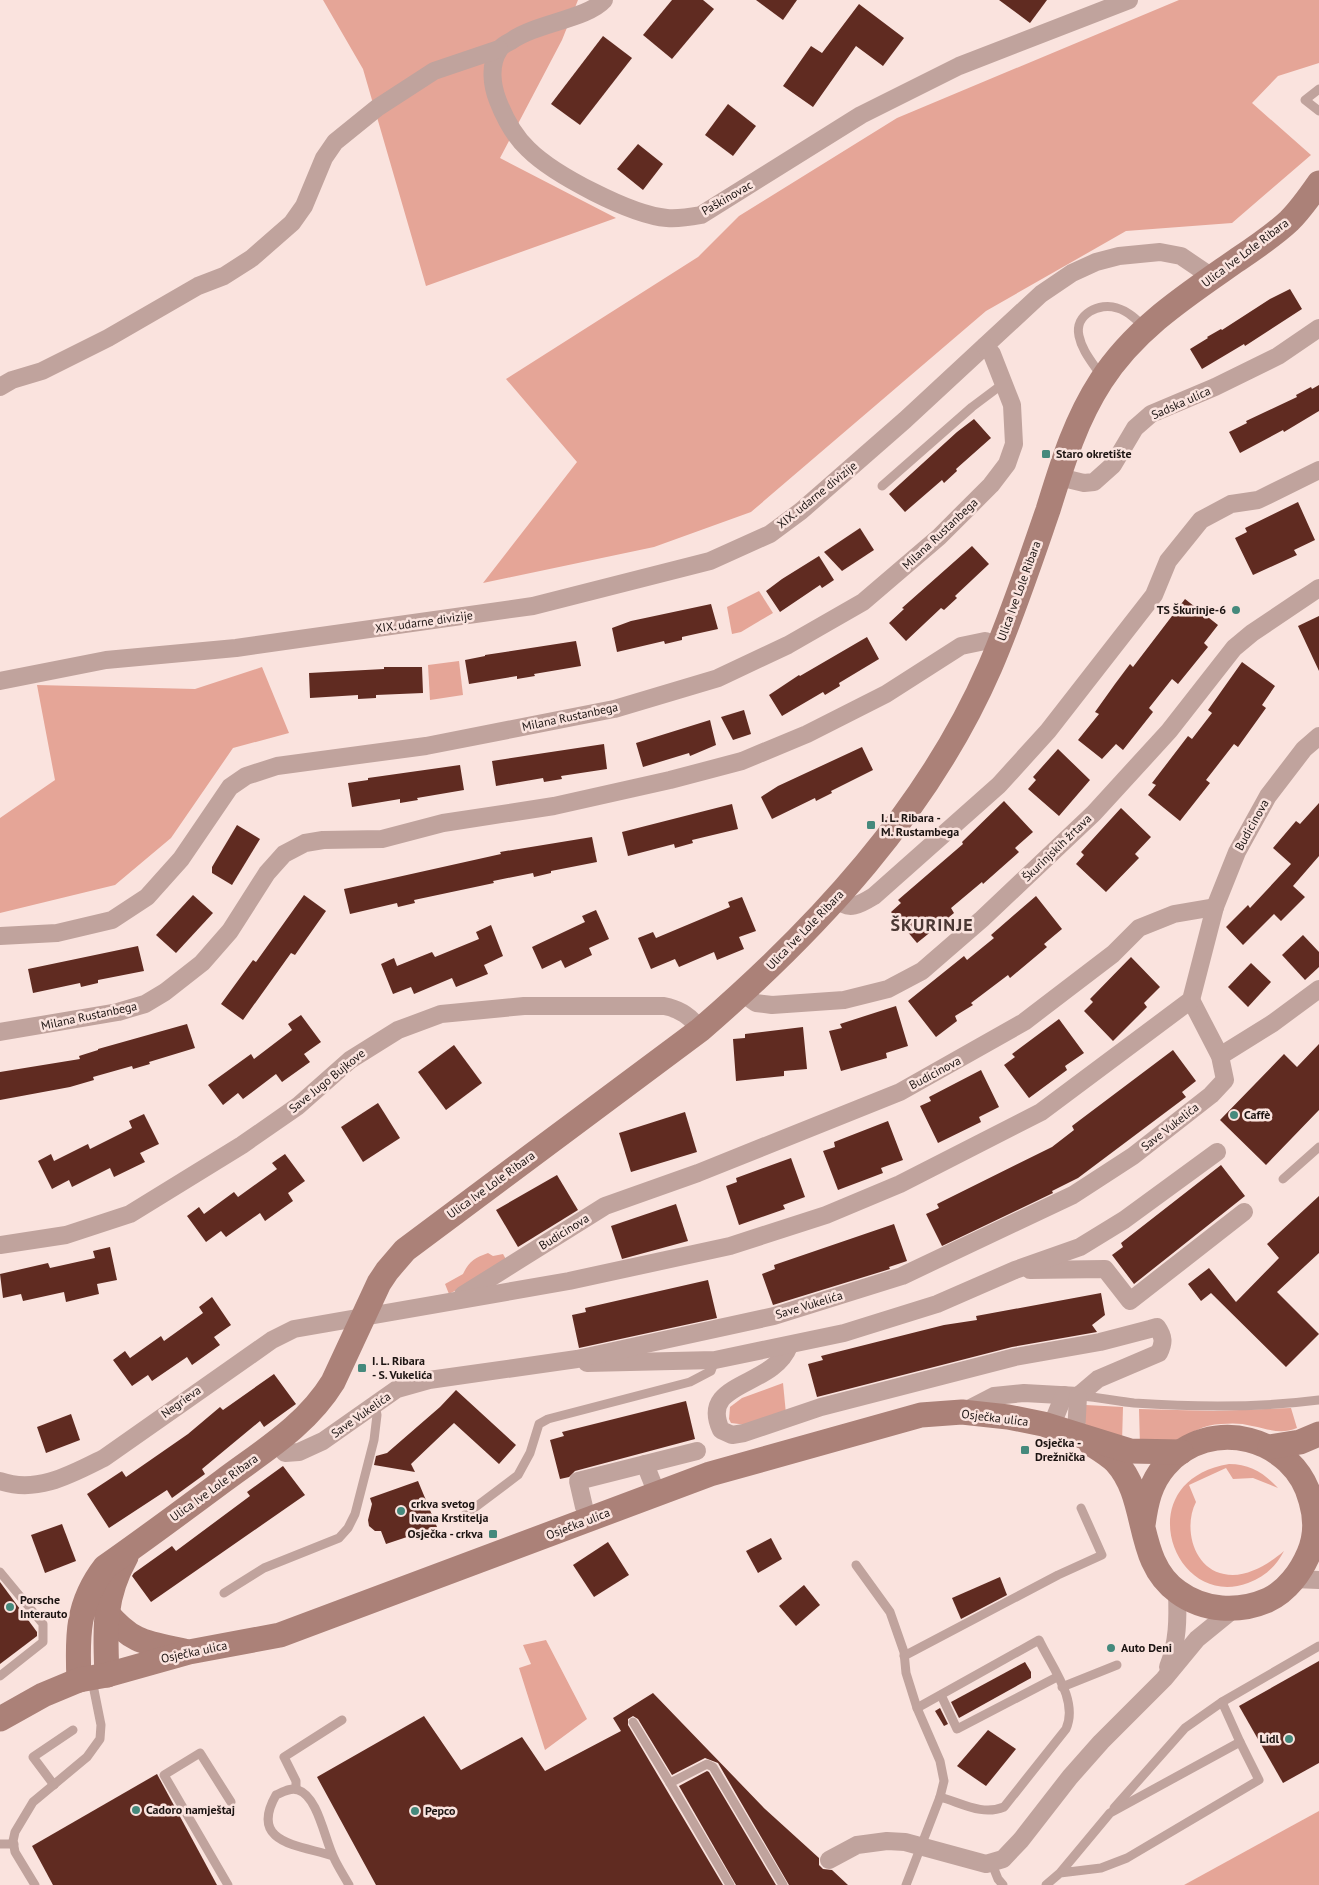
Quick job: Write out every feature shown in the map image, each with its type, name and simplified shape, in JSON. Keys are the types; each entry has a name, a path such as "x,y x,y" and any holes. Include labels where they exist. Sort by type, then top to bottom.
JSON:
{"street":[{"path":"1,384 42,371 108,338 192,289 224,276 252,258 292,223 304,206 324,158 335,142 377,108 434,71 499,49 534,28 588,11 604,0"},
{"name":"Paškinovac","path":"499,49 494,63 493,88 506,122 528,149 552,168 621,204 665,218 684,218 701,215 861,115 958,66 1129,0"},
{"name":"Ulica Ive Lole Ribara","path":"93,1677 79,1631 83,1608 91,1585 104,1567 276,1444 304,1420 324,1398 342,1368 363,1318 387,1271 405,1250 700,1030 742,994 836,899 896,826 930,777 974,700 1026,575 1076,427 1103,378 1118,357 1145,328 1288,222 1319,183"},
{"name":"XIX. udarne divizije","path":"0,681 106,660 236,648 533,606 710,561 770,534 801,511 905,420 1041,294 1072,273 1096,262 1119,256 1160,252 1181,256 1212,278"},
{"name":"Sadska ulica","path":"1059,477 1084,483 1094,482 1113,465 1135,428 1151,414 1215,387 1278,356 1319,328"},
{"name":"Milana Rustanbega","path":"0,936 57,933 112,920 147,897 181,859 230,788 246,776 277,766 426,746 614,709 718,678 788,645 863,602 939,537 991,485 1007,464 1014,444 1015,418 992,354 985,346"},
{"path":"836,899 842,904 857,907 874,896 999,785 1048,731 1125,634 1154,595 1168,561 1175,550 1201,520 1231,504 1258,500 1319,470"},
{"name":"Škurinjskih žrtava","path":"742,994 756,1002 772,1005 844,1000 864,997 888,989 922,970 997,905 1094,813 1169,732 1234,648 1271,619 1319,588"},
{"name":"Milana Rustanbega","path":"0,1032 118,1012 145,1004 165,992 202,963 225,937 267,873 284,854 305,843 323,840 382,839 443,823 554,806 660,782 742,760 808,734 886,694 962,646 985,641 998,646"},
{"name":"Budicinova","path":"456,1300 605,1206 698,1173 900,1092 1024,1022 1113,954 1139,928 1174,914 1215,907 1237,852 1268,796 1304,749 1319,736"},
{"path":"1191,1000 1215,907"},
{"path":"1220,1056 1273,1023 1319,989"},
{"name":"Save Vukelića","path":"276,1444 285,1453 299,1452 323,1441 374,1404 397,1390 429,1380 577,1359 774,1316 902,1276 1046,1208 1072,1195 1133,1156 1211,1095 1225,1080 1220,1056 1191,1000"},
{"name":"Negrieva","path":"0,1481 20,1485 42,1484 78,1471 104,1458 272,1340 294,1329 569,1281 730,1246 826,1215 900,1184 1041,1112 1191,1000"},
{"name":"Save Jugo Bujkove","path":"0,1245 66,1235 130,1214 242,1145 290,1112 350,1060 398,1030 441,1014 524,1006 664,1006 677,1009 686,1014 700,1030"},
{"path":"577,1359 589,1364 716,1360 844,1333 937,1304 1015,1270 1080,1247 1124,1220 1217,1152"},
{"path":"1015,1270 1105,1269 1130,1301 1244,1212"},
{"path":"789,1346 785,1356 778,1365 762,1376 741,1385 722,1397 718,1402 716,1414 721,1430 732,1435 744,1433 821,1406 1015,1357 1100,1342 1157,1327 1162,1333 1163,1341 1159,1353 1098,1379 1071,1395 1051,1426"},
{"path":"962,1412 994,1396 1024,1393 1071,1395"},
{"path":"1071,1395 1078,1436"},
{"name":"Osječka ulica","path":"0,1719 43,1695 93,1677 188,1652 280,1636 710,1474 921,1415 962,1412 1008,1418 1051,1426 1130,1451 1181,1452"},
{"name":"Osječka ulica","path":"1270,1447 1300,1442 1319,1434"},
{"name":"Osječka ulica","path":"1078,1436 1116,1462 1132,1489 1144,1525"},
{"name":"Osječka ulica","path":"1225,1437 1248,1439 1270,1447 1313,1477 1316,1545 1294,1579 1269,1600 1246,1608 1222,1609 1198,1604 1177,1592 1164,1578 1153,1562 1146,1544 1144,1525 1146,1504 1153,1484 1165,1466 1181,1452 1202,1441 1225,1437"},
{"path":"584,1507 578,1481 697,1451"},
{"path":"645,1464 653,1484"},
{"name":"Ulica Ive Lole Ribara","path":"93,1677 110,1590 131,1548"},
{"path":"1294,1579 1319,1580"},
{"path":"1164,1679 1175,1649 1178,1628 1177,1592"},
{"path":"829,1860 857,1845 887,1841 905,1842 979,1863 992,1864 1003,1859 1021,1840 1070,1777 1164,1679 1196,1640 1235,1608"},
{"path":"106,1612 121,1630 131,1637 188,1652"}],"lane":[{"path":"1319,89 1305,100 1319,111"},
{"path":"1103,378 1085,351 1078,334 1084,316 1100,306 1110,305 1132,316 1145,328"},
{"path":"882,486 972,407 1004,383"},
{"path":"1283,1179 1319,1147"},
{"path":"461,1518 518,1475 530,1453 539,1424 548,1419 690,1382 711,1372 716,1360"},
{"path":"1071,1395 1132,1403 1182,1405 1269,1405 1319,1400"},
{"path":"224,1593 264,1568 339,1538 348,1528 355,1514 374,1440 377,1415 374,1404"},
{"path":"904,1656 1058,1575 1102,1555 1081,1508"},
{"path":"856,1565 890,1612 904,1656 906,1673 917,1708 940,1760 944,1781 940,1797 926,1828 921,1847 906,1885"},
{"path":"0,1572 43,1624 44,1631 43,1642 0,1676"},
{"path":"917,1708 1038,1640 1069,1702 1070,1720 1052,1748 1004,1807 993,1812 980,1811 963,1803 940,1797"},
{"path":"1046,1885 1060,1874 1110,1813 1185,1728 1222,1702 1319,1646"},
{"path":"1062,1687 1117,1665"},
{"path":"35,1885 15,1852 15,1832 32,1802 87,1757 100,1739 102,1725 93,1677"},
{"path":"941,1695 957,1729 1057,1677"},
{"path":"1060,1874 1101,1868 1127,1858 1259,1780 1222,1702"},
{"path":"296,1789 296,1782 284,1757 342,1720"},
{"path":"633,1722 730,1885"},
{"path":"54,1785 33,1757 73,1730"},
{"path":"1110,1813 1240,1742"},
{"path":"228,1885 164,1775 200,1753 231,1802"},
{"path":"670,1783 700,1766 707,1764 713,1767 783,1885"},
{"path":"333,1856 312,1849 293,1846 272,1832 267,1823 269,1808 276,1796 296,1789 301,1791 311,1802 318,1814 333,1856 349,1885"},
{"path":"0,1844 14,1844"},
{"path":"992,1864 998,1879 1003,1885"}],"shaded area":[{"path":"323,0 578,0 562,40 500,158 616,218 426,286 363,69"},
{"path":"1179,0 1319,0 1319,63 1278,76 1252,103 1311,155 1232,223 1126,231 986,311 751,512 654,547 483,583 577,462 506,379 698,257 739,216 897,118"},
{"path":"759,591 773,613 741,632 732,634 727,607"},
{"path":"459,661 463,695 430,700 428,665"},
{"path":"262,667 289,733 233,748 171,838 115,885 0,913 0,818 55,780 37,685 195,689"},
{"path":"488,1253 493,1256 503,1254 508,1263 449,1294 445,1284 463,1274 473,1260"},
{"path":"783,1383 786,1414 747,1425 731,1423 729,1419 730,1407 742,1398"},
{"path":"1086,1405 1123,1407 1122,1442 1088,1427 1084,1422"},
{"path":"1291,1408 1297,1428 1291,1430 1275,1431 1244,1424 1215,1424 1170,1442 1140,1446 1139,1409 1214,1411"},
{"path":"1229,1464 1237,1464 1256,1470 1278,1488 1253,1478 1233,1479 1226,1468 1189,1485 1196,1502 1192,1512 1191,1534 1198,1555 1213,1570 1232,1575 1256,1569 1284,1551 1274,1566 1260,1578 1248,1583 1221,1587 1199,1579 1182,1562 1172,1540 1170,1517 1178,1494 1197,1475"},
{"path":"546,1640 587,1719 545,1750 519,1668 531,1664 523,1645"},
{"path":"1319,1811 1319,1885 1184,1885"}],"building":[{"path":"672,0 703,0 714,9 672,59 643,35"},
{"path":"756,0 797,0 783,20"},
{"path":"999,0 1047,0 1030,23"},
{"path":"859,4 904,38 883,66 856,46 813,107 783,86 811,46 822,53"},
{"path":"603,36 632,58 580,125 551,104"},
{"path":"728,104 756,126 733,156 705,135"},
{"path":"638,144 663,164 643,190 617,169"},
{"path":"1290,289 1302,309 1245,346 1244,344 1202,369 1190,349 1270,299"},
{"path":"1319,385 1319,411 1284,432 1283,430 1240,453 1229,432 1247,423 1246,421 1297,397 1296,395 1311,387 1312,389"},
{"path":"974,419 991,438 956,469 957,471 944,483 942,480 905,512 889,494"},
{"path":"1298,502 1315,540 1294,550 1297,555 1253,575 1235,538 1247,532 1245,528"},
{"path":"860,528 874,550 842,571 824,552"},
{"path":"972,546 989,564 955,596 957,598 944,610 941,608 906,641 889,623 904,609 902,608"},
{"path":"819,556 834,580 822,588 820,585 780,612 766,591"},
{"path":"1185,599 1218,625 1204,643 1208,647 1178,684 1172,679 1149,708 1153,712 1123,750 1116,744 1102,759 1078,740 1099,714 1095,712 1130,664 1133,667"},
{"path":"711,604 718,629 682,637 682,640 665,644 664,641 617,652 612,628 631,621"},
{"path":"1319,616 1319,671 1298,626"},
{"path":"867,637 879,659 839,683 840,686 825,695 823,692 782,716 769,695 799,675"},
{"path":"576,641 581,666 534,674 535,676 517,679 517,676 469,684 465,660 485,655"},
{"path":"1242,662 1275,686 1262,705 1266,708 1238,747 1234,744 1206,780 1210,783 1180,821 1148,795 1156,785 1152,783 1188,736 1192,739 1212,713 1208,710"},
{"path":"384,667 422,667 423,693 376,695 376,698 358,699 358,695 310,698 309,673 384,669"},
{"path":"744,710 751,734 733,740 721,717"},
{"path":"710,720 716,745 690,756 689,753 643,767 636,743"},
{"path":"604,744 607,769 561,776 562,779 544,782 543,778 496,786 492,761"},
{"path":"862,747 873,770 831,791 832,793 816,801 815,798 772,819 761,797 778,786"},
{"path":"1058,749 1090,780 1059,816 1028,789 1036,780 1033,777"},
{"path":"460,765 464,790 417,798 418,800 400,803 400,799 352,807 348,783 368,780 368,778"},
{"path":"1004,801 1033,832 1015,848 1019,852 983,884 982,882 951,908 954,913 917,943 891,912 901,903 898,900 963,844 962,842"},
{"path":"1319,803 1319,856 1293,886 1305,897 1281,921 1274,914 1243,945 1226,927 1248,905 1250,908 1291,864 1273,848 1296,821 1300,824"},
{"path":"732,804 738,829 692,840 693,843 675,848 674,844 628,856 622,832"},
{"path":"1121,808 1151,837 1135,854 1139,858 1106,892 1076,864 1084,855 1081,852"},
{"path":"237,825 260,839 232,885 212,873 212,867"},
{"path":"592,837 597,862 551,871 551,873 534,877 533,873 493,881 494,883 414,900 415,903 398,907 397,903 350,914 344,889 501,854 500,852"},
{"path":"193,895 213,913 176,953 156,935"},
{"path":"304,895 326,911 295,955 291,953 243,1020 221,1004 253,960 256,962"},
{"path":"1036,896 1062,929 1044,944 1047,947 1010,978 1008,975 971,1003 973,1005 955,1016 957,1021 936,1037 908,1001 964,956 967,960 994,938 991,935"},
{"path":"742,897 756,931 739,937 744,949 717,960 714,952 679,967 675,959 651,969 638,938 653,932 656,938 730,907 728,902"},
{"path":"596,910 609,939 589,948 592,955 565,968 561,960 542,969 532,947 585,922 582,916"},
{"path":"491,925 503,956 484,965 488,974 456,987 452,978 414,994 411,987 393,994 381,964 394,958 397,966 432,952 435,957 479,939 476,932"},
{"path":"1303,935 1319,952 1319,967 1305,980 1282,955"},
{"path":"138,946 144,971 98,980 98,983 81,987 80,983 33,993 28,969"},
{"path":"1131,957 1160,987 1144,1003 1147,1007 1113,1041 1084,1011 1093,1002 1090,999"},
{"path":"1251,963 1271,982 1248,1007 1228,987"},
{"path":"896,1006 908,1046 886,1053 887,1058 841,1071 829,1031 842,1028 840,1024"},
{"path":"301,1015 321,1042 304,1054 310,1062 282,1082 276,1074 243,1099 238,1093 223,1105 208,1085 251,1054 254,1059 292,1030 288,1024"},
{"path":"1059,1019 1084,1053 1065,1066 1067,1070 1029,1098 1004,1065 1015,1057 1012,1054"},
{"path":"187,1024 195,1048 133,1069 132,1066 93,1077 94,1080 70,1087 0,1100 0,1072 80,1059 79,1056 98,1049"},
{"path":"803,1027 807,1069 784,1071 784,1076 736,1081 733,1039 745,1038 745,1034"},
{"path":"1319,1044 1319,1110 1266,1165 1220,1120 1284,1054 1297,1067"},
{"path":"454,1045 482,1083 446,1110 418,1072"},
{"path":"1173,1050 1196,1081 1182,1092 1186,1097 1078,1178 1052,1191 1053,1193 942,1246 926,1214 939,1208 937,1204 1052,1147 1074,1130 1072,1126"},
{"path":"981,1070 999,1107 979,1117 981,1122 938,1143 920,1106 931,1101 929,1097"},
{"path":"378,1103 400,1138 363,1162 341,1127"},
{"path":"685,1112 697,1152 631,1172 619,1133"},
{"path":"144,1114 159,1144 140,1153 145,1162 114,1177 110,1168 72,1187 69,1180 52,1189 38,1161 51,1154 54,1161 88,1144 90,1149 132,1128 129,1121"},
{"path":"888,1121 903,1160 881,1168 883,1173 838,1190 823,1151 835,1147 834,1142"},
{"path":"285,1154 305,1181 288,1193 293,1201 265,1221 260,1213 226,1237 221,1231 206,1242 187,1216 199,1207 204,1214 234,1192 238,1197 277,1169 272,1163"},
{"path":"791,1158 805,1197 783,1205 785,1209 739,1225 726,1186 737,1182 736,1178"},
{"path":"1221,1165 1245,1196 1134,1284 1112,1255 1123,1247 1121,1243"},
{"path":"557,1175 578,1210 518,1247 496,1210"},
{"path":"1319,1196 1319,1253 1277,1292 1319,1334 1286,1367 1211,1293 1201,1301 1188,1284 1209,1268 1236,1302 1279,1258 1267,1244"},
{"path":"676,1204 688,1241 622,1259 611,1226"},
{"path":"894,1224 907,1261 889,1267 890,1269 773,1305 762,1274 775,1269 774,1265"},
{"path":"110,1247 117,1280 97,1284 99,1294 66,1302 64,1292 23,1301 21,1294 3,1298 0,1274 48,1263 50,1268 95,1258 93,1251"},
{"path":"708,1280 717,1318 579,1348 572,1315 586,1312 585,1308"},
{"path":"1101,1293 1105,1315 1092,1325 1097,1332 1012,1347 817,1397 808,1364 823,1360 821,1356 944,1325 977,1320 976,1316"},
{"path":"212,1297 231,1325 214,1337 220,1345 192,1365 187,1357 152,1381 148,1375 132,1386 113,1360 125,1351 130,1358 161,1336 164,1341 203,1313 199,1307"},
{"path":"274,1374 296,1404 264,1427 260,1421 202,1469 205,1474 172,1498 167,1490 109,1528 87,1494 122,1471 126,1477 188,1434 220,1407 223,1410"},
{"path":"456,1390 516,1445 499,1464 454,1423 411,1464 415,1472 374,1465 376,1456 387,1453 440,1407"},
{"path":"686,1401 695,1439 575,1471 569,1477 560,1479 550,1440 564,1436 562,1432"},
{"path":"71,1414 80,1440 46,1453 37,1427"},
{"path":"283,1466 305,1495 151,1602 132,1576 134,1573 172,1546 176,1551 250,1496 247,1492"},
{"name":"crkva svetog Ivana Krstitelja","path":"418,1481 437,1527 386,1544 381,1531 375,1531 369,1526 368,1520 372,1504 370,1498"},
{"path":"62,1524 76,1561 45,1573 31,1535"},
{"path":"771,1538 782,1559 758,1573 746,1551"},
{"path":"608,1542 629,1575 594,1597 573,1565"},
{"path":"1000,1577 1007,1595 961,1619 952,1598"},
{"name":"Porsche Interauto","path":"0,1582 37,1632 37,1636 0,1664"},
{"path":"804,1585 820,1605 796,1626 779,1606"},
{"name":"Lidl","path":"1319,1661 1319,1763 1283,1783 1239,1706"},
{"path":"1025,1662 1031,1672 1031,1678 959,1718 951,1702"},
{"path":"653,1693 765,1809 819,1858 819,1865 823,1869 832,1870 848,1885 789,1885 718,1763 705,1758 672,1775 638,1719 633,1716 628,1719 628,1725 723,1885 376,1885 317,1777 424,1716 461,1770 522,1737 545,1771 621,1731 613,1718"},
{"path":"940,1708 948,1724 944,1726 935,1711"},
{"path":"988,1730 1016,1749 986,1786 957,1766"},
{"path":"707,1771 776,1885 736,1885 679,1786"},
{"name":"Cadoro namještaj","path":"157,1774 217,1885 53,1885 32,1846"}],"place":[{"name":"Staro okretište","path":"1046,454"},
{"name":"TS Škurinje-6","path":"1236,610"},
{"name":"I. L. Ribara - M. Rustambega","path":"871,825"},
{"name":"Caffè","path":"1234,1115"},
{"name":"I. L. Ribara - S. Vukelića","path":"362,1368"},
{"name":"Osječka - Drežnička","path":"1025,1450"},
{"name":"crkva svetog Ivana Krstitelja","path":"401,1511"},
{"name":"Osječka - crkva","path":"493,1534"},
{"name":"Porsche Interauto","path":"10,1607"},
{"name":"Auto Deni","path":"1111,1648"},
{"name":"Lidl","path":"1289,1739"},
{"name":"Cadoro namještaj","path":"136,1810"},
{"name":"Pepco","path":"415,1811"}],"district":[{"name":"ŠKURINJE","path":"932,925"}]}
